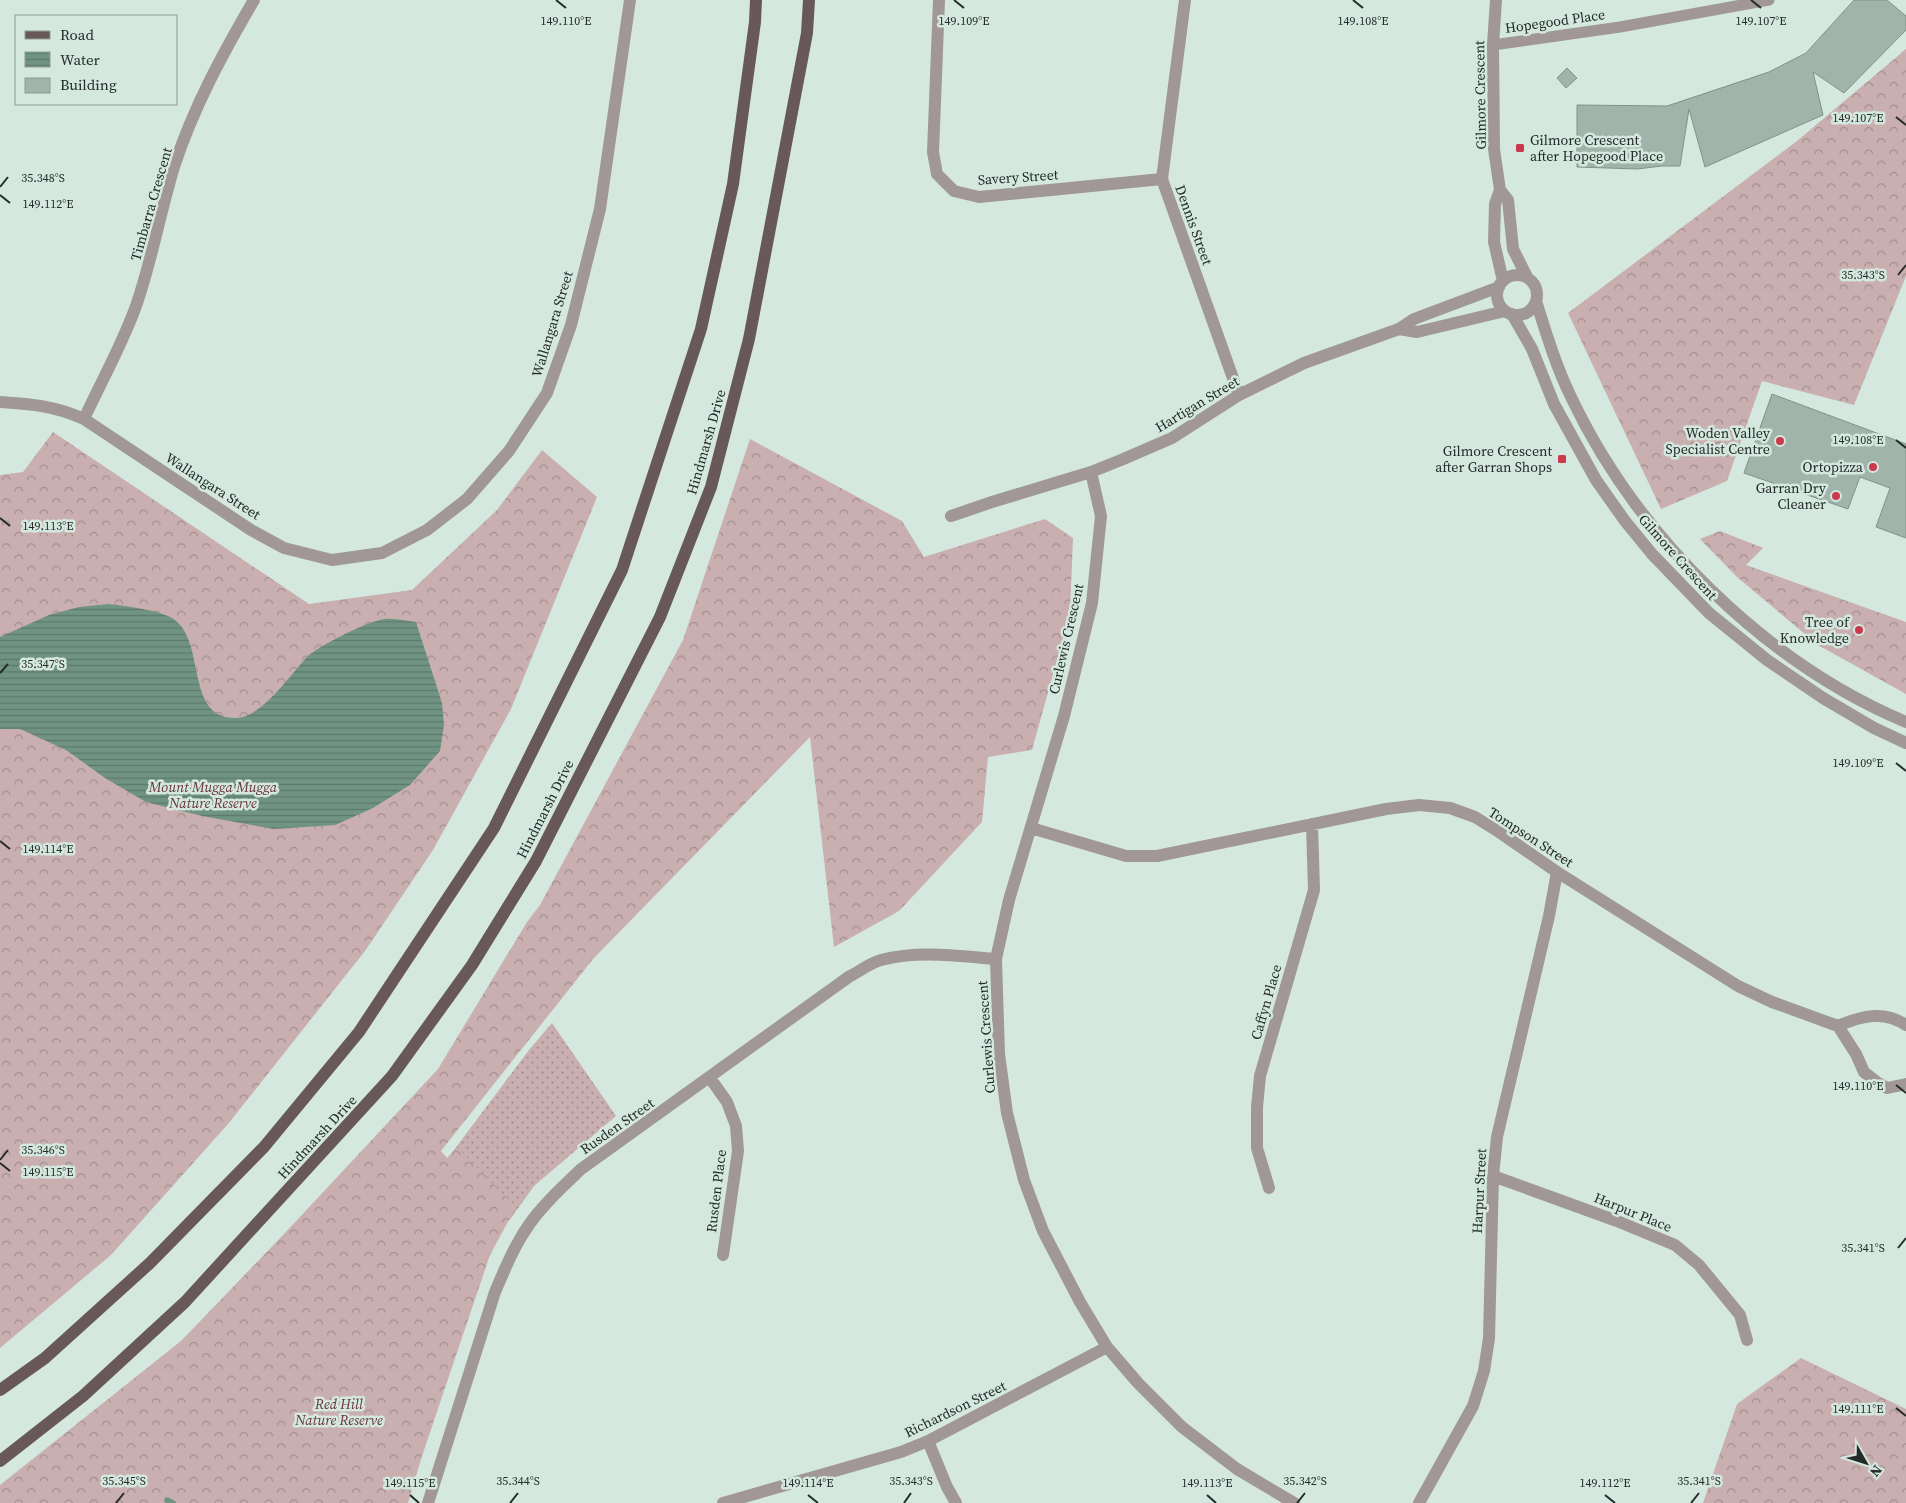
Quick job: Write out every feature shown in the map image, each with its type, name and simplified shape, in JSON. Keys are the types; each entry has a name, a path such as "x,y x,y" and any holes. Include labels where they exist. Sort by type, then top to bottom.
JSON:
{"main road":[{"path":"0,1390 44,1358 150,1263 264,1148 359,1032 494,828 622,570 701,329 734,184 755,22 756,0"},
{"name":"Hindmarsh Drive","path":"0,1461 84,1396 185,1302 392,1076 472,966 536,861 660,616 711,487 750,339 807,33 808,0"}],"street":[{"name":"Timbarra Crescent","path":"84,419 135,308 146,275 175,166 200,100 222,56 254,0"},
{"name":"Wallangara Street","path":"0,402 28,404 63,410 84,419 251,530 284,548 332,560 382,553 427,530 467,499 509,450 547,393 571,325 600,209 630,0"},
{"name":"Savery Street","path":"939,0 933,152 937,174 954,191 979,197 1162,180"},
{"name":"Dennis Street","path":"1185,0 1162,180 1239,395"},
{"name":"Gilmore Crescent","path":"1496,0 1493,46 1494,149 1500,190 1495,204 1494,242 1501,284"},
{"name":"Gilmore Crescent","path":"1500,190 1508,200 1513,249 1527,278"},
{"path":"1514,275 1527,278 1536,288 1536,301 1526,312 1509,312 1498,300 1501,284 1514,275"},
{"name":"Hartigan Street","path":"951,516 1091,472 1172,438 1239,395 1304,363 1399,329 1414,319 1501,284"},
{"name":"Gilmore Crescent","path":"1536,301 1570,396 1595,443 1620,482 1666,542 1721,600 1768,641 1854,698 1906,722"},
{"name":"Gilmore Crescent","path":"1509,312 1532,349 1554,404 1596,480 1625,521 1652,554 1709,613 1753,650 1822,698 1874,728 1906,743"},
{"name":"Hartigan Street","path":"1399,329 1417,332 1509,312"},
{"name":"Curlewis Crescent","path":"1091,472 1101,516 1092,603 1064,716 1031,828 1021,854 996,959 999,1054 1007,1113 1024,1180 1043,1231 1106,1347 1138,1383 1182,1427 1237,1468 1294,1503"},
{"name":"Tompson Street","path":"1031,828 1126,856 1149,856 1199,848 1386,809 1419,805 1450,808 1475,818 1499,832 1557,872 1738,986 1772,1002 1838,1026"},
{"name":"Caffyn Place","path":"1269,1188 1257,1148 1257,1107 1260,1076 1314,890 1312,824"},
{"name":"Harpur Street","path":"1419,1503 1473,1406 1484,1371 1489,1338 1497,1137 1549,916 1557,872"},
{"name":"Rusden Street","path":"428,1503 495,1292 509,1258 521,1236 544,1206 582,1169 850,976 879,961 906,955 931,954 996,959"},
{"path":"1906,1025 1883,1015 1859,1017 1838,1026 1856,1054 1864,1072 1888,1088 1906,1084"},
{"name":"Rusden Place","path":"710,1078 727,1102 736,1126 738,1150 723,1255"},
{"name":"Harpur Place","path":"1494,1176 1617,1220 1674,1245 1700,1265 1740,1314 1747,1340"},
{"name":"Richardson Street","path":"723,1503 900,1452 928,1441 1106,1347"},
{"path":"928,1441 947,1487 956,1503"}],"lane":[{"name":"Hopegood Place","path":"1493,46 1620,27 1769,0"}],"green space":[{"path":"1906,49 1906,276 1854,405 1762,381 1727,481 1661,509 1568,313 1797,141"},
{"name":"Mount Mugga Mugga Nature Reserve","path":"53,432 309,604 412,590 497,510 542,450 597,497 511,709 433,850 365,951 228,1124 111,1255 0,1348 0,475 23,472"},
{"name":"Red Hill Nature Reserve","path":"750,439 902,521 924,557 1045,519 1073,538 1070,613 1032,750 988,757 982,822 899,911 834,947 810,737 593,959 441,1151 447,1158 457,1147 516,1207 490,1255 408,1503 0,1503 0,1485 181,1341 438,1069 527,922 540,905 683,640"},
{"path":"1720,531 1763,548 1746,565 1906,622 1906,694 1818,645 1737,577 1700,539"},
{"path":"552,1023 616,1116 534,1186 509,1221 451,1154 529,1050"},
{"path":"1801,1358 1906,1409 1906,1503 1703,1503 1737,1404"}],"water":[{"path":"109,604 133,607 172,618 183,629 190,643 202,693 209,706 220,715 237,718 247,716 266,703 307,657 333,640 367,624 385,619 416,622 442,703 444,725 440,751 410,785 373,808 335,825 274,829 202,816 146,802 105,778 66,750 20,729 0,729 0,637 49,615 79,607"}],"building":[{"path":"1854,0 1887,0 1906,16 1906,30 1844,93 1813,72 1823,115 1705,167 1689,109 1680,166 1637,169 1577,167 1577,105 1667,106 1769,72 1806,53"},
{"path":"1567,68 1577,78 1566,88 1557,78"},
{"path":"1772,394 1906,444 1906,538 1876,527 1890,488 1860,477 1848,509 1744,473"}],"waterway":[{"path":"167,1500 173,1503"}],"place":[{"name":"Gilmore Crescent after Hopegood Place","path":"1520,148"},
{"name":"Woden Valley Specialist Centre","path":"1780,441"},
{"name":"Gilmore Crescent after Garran Shops","path":"1562,459"},
{"name":"Ortopizza","path":"1873,467"},
{"name":"Garran Dry Cleaner","path":"1836,496"},
{"name":"Tree of Knowledge","path":"1859,630"}]}
